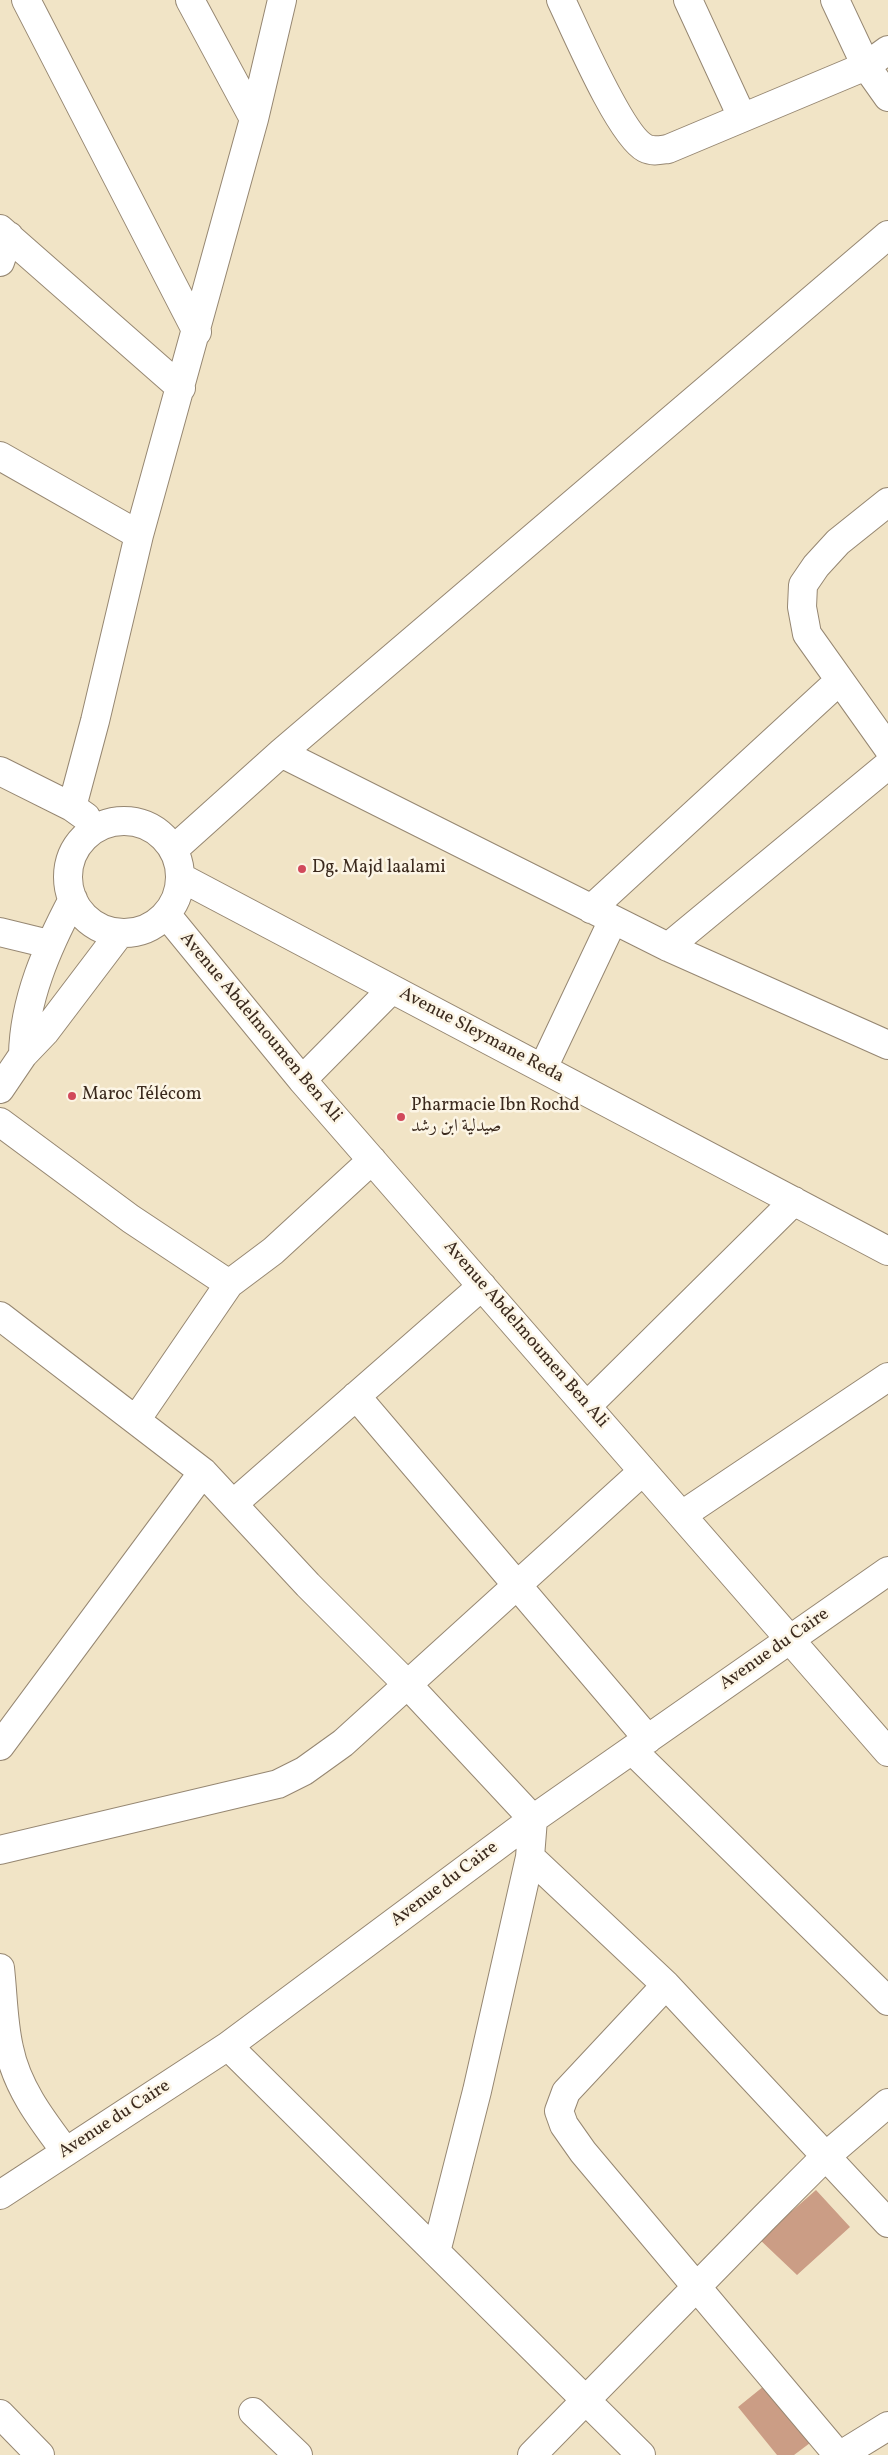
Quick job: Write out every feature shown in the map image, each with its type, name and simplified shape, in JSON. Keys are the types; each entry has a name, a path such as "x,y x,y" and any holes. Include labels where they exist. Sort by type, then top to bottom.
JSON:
{"street":[{"path":"26,0 197,332"},
{"path":"190,0 254,119"},
{"path":"72,807 95,721 139,535 197,332 254,119 282,0"},
{"path":"561,0 620,120 634,139 645,148 655,151 668,149 866,66 888,50"},
{"path":"688,0 742,117"},
{"path":"835,0 866,66 888,97"},
{"path":"4,232 181,388"},
{"path":"0,262 4,232"},
{"path":"173,850 281,753 888,235"},
{"path":"0,456 139,535"},
{"path":"888,502 838,542 816,566 803,585 802,607 807,634 888,748"},
{"path":"543,1068 602,914 839,681"},
{"path":"281,753 668,947 888,1045"},
{"path":"668,947 888,765"},
{"path":"0,772 72,807 100,827"},
{"path":"113,822 141,824 165,839 173,850 180,877 178,890 166,914 153,925 137,932 120,933 106,930 92,922 81,912 73,899 69,886 68,871 72,857 78,845 100,827 113,822"},
{"name":"Avenue Sleymane Reda","path":"180,877 794,1201 886,1243"},
{"path":"23,1055 23,1032 30,1001 50,944 73,899"},
{"name":"Avenue Abdelmoumen Ben Ali","path":"166,914 302,1080 888,1752"},
{"path":"0,932 50,944"},
{"path":"0,1089 23,1055 45,1032 120,933"},
{"path":"302,1080 392,989"},
{"path":"0,1122 131,1219 229,1284"},
{"path":"136,1420 229,1284 273,1251 372,1160"},
{"path":"588,1406 794,1201"},
{"path":"233,1504 482,1286"},
{"path":"0,1316 203,1472 308,1585 407,1684 533,1819 530,1856 477,2091 436,2252"},
{"path":"682,1515 888,1377"},
{"path":"356,1396 516,1585 640,1744 888,2001"},
{"path":"0,1850 278,1784 304,1771 343,1743 643,1471"},
{"path":"0,1746 203,1472"},
{"name":"Avenue du Caire","path":"0,2195 228,2046 533,1819 888,1572"},
{"path":"530,1856 666,1985 888,2223"},
{"path":"0,1968 9,2048 18,2080 40,2118 66,2152"},
{"path":"666,1985 566,2092 559,2110 564,2125 583,2152 839,2455 888,2426"},
{"path":"228,2046 641,2455"},
{"path":"532,2455 826,2157 888,2103"},
{"path":"253,2412 298,2455"},
{"path":"0,2414 40,2455"}],"building":[{"path":"816,2190 850,2227 797,2275 757,2237 788,2207 792,2211"},
{"path":"764,2386 810,2443 794,2455 777,2455 738,2407"}],"place":[{"name":"Dg. Majd laalami","path":"302,869"},
{"name":"Maroc Télécom","path":"72,1096"},
{"name":"Pharmacie Ibn Rochd صيدلية ابن رشد","path":"401,1117"}]}
